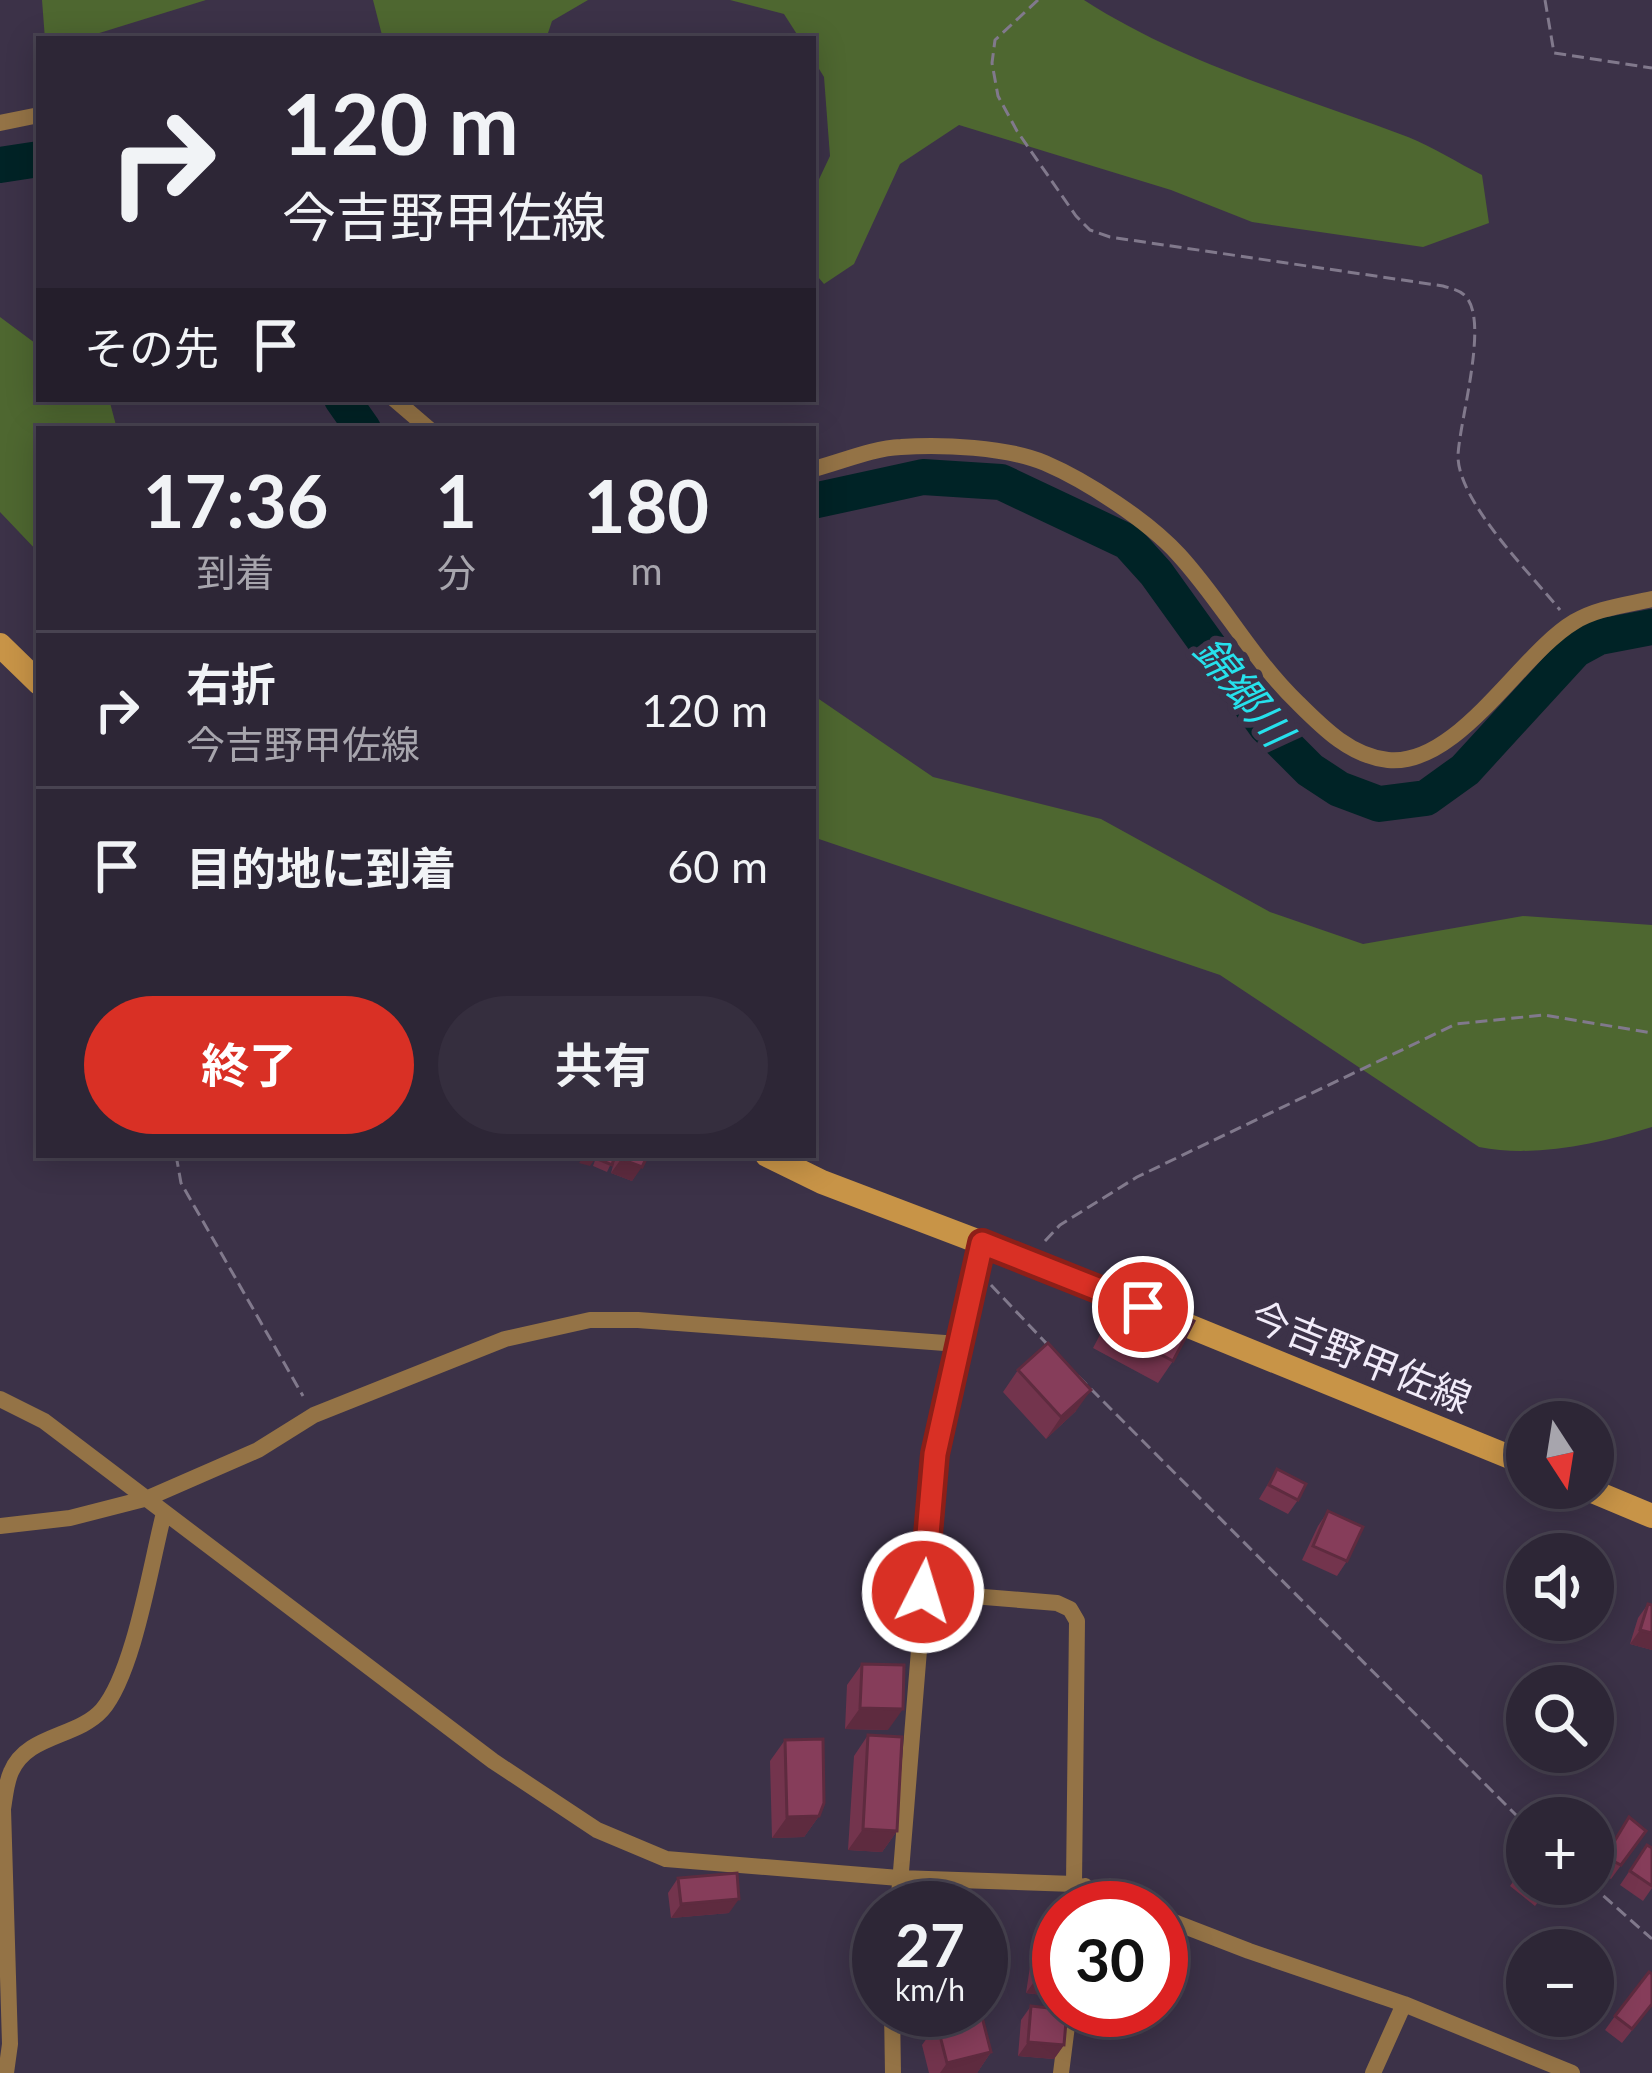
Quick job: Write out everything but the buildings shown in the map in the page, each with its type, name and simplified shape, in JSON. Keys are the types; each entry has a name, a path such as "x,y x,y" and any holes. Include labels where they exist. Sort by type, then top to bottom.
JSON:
{"main road":[{"path":"0,645 36,680"},
{"name":"今吉野甲佐線","path":"773,1158 822,1182 1028,1260 1506,1455"},
{"path":"1614,1500 1652,1516"}],"street":[{"path":"0,123 36,116"},
{"path":"398,402 426,426"},
{"path":"816,469 896,447 967,448 1042,462 1103,496 1163,538 1272,678 1322,727 1359,753 1393,761 1431,750 1460,729 1571,623 1652,599"},
{"path":"899,1881 935,1454 982,1243"},
{"path":"0,1526 70,1518 148,1498 258,1450 314,1415 505,1339 590,1321 638,1320 958,1344"},
{"path":"0,1399 44,1421 493,1761 597,1830 667,1858 899,1878 1032,1883"},
{"path":"6,2073 10,2044 3,1809 10,1772 41,1741 81,1727 103,1709 124,1672 164,1513"},
{"path":"923,1592 1058,1603 1070,1609 1077,1621 1079,1881"},
{"path":"1188,1927 1404,2004 1572,2073"},
{"path":"1373,2073 1404,2004"},
{"path":"892,2037 893,2073"},
{"path":"1061,2073 1066,2037"}],"path":[{"path":"1039,0 995,40 992,63 998,96 1017,131 1090,230 1110,237 1443,286 1470,301 1475,315 1473,347 1458,460 1475,504 1571,623"},
{"path":"1545,0 1554,53 1652,68"},
{"path":"1028,1260 1060,1226 1137,1177 1456,1024 1544,1015 1652,1033"},
{"path":"177,1158 181,1183 314,1415"},
{"path":"977,1270 1055,1353"},
{"path":"1070,1368 1506,1806"},
{"path":"1614,1905 1652,1939"}],"green space":[{"path":"42,0 206,0 90,36 45,36"},
{"path":"373,0 588,0 552,21 547,36 382,36"},
{"path":"730,0 1084,0 1201,60 1408,137 1482,175 1489,223 1423,247 1252,222 1171,190 959,125 900,164 854,264 824,284 816,275 816,186 830,156 824,77 816,64 816,36 798,36 784,14"},
{"path":"0,317 36,344 36,402 110,402 116,426 36,426 36,550 0,512"},
{"path":"816,697 933,777 1101,819 1270,912 1363,944 1523,916 1652,925 1652,1127 1566,1148 1479,1147 1220,975 816,838"}],"waterway":[{"name":"錦郷川","path":"0,165 36,159"},
{"name":"錦郷川","path":"344,402 361,426"},
{"name":"錦郷川","path":"816,500 923,477 1001,482 1128,542 1156,573 1266,726 1310,770 1339,789 1379,804 1426,798 1465,770 1575,650 1599,637 1652,627"}],"route":[{"path":"923,1592 935,1454 982,1243 1143,1307"}]}
